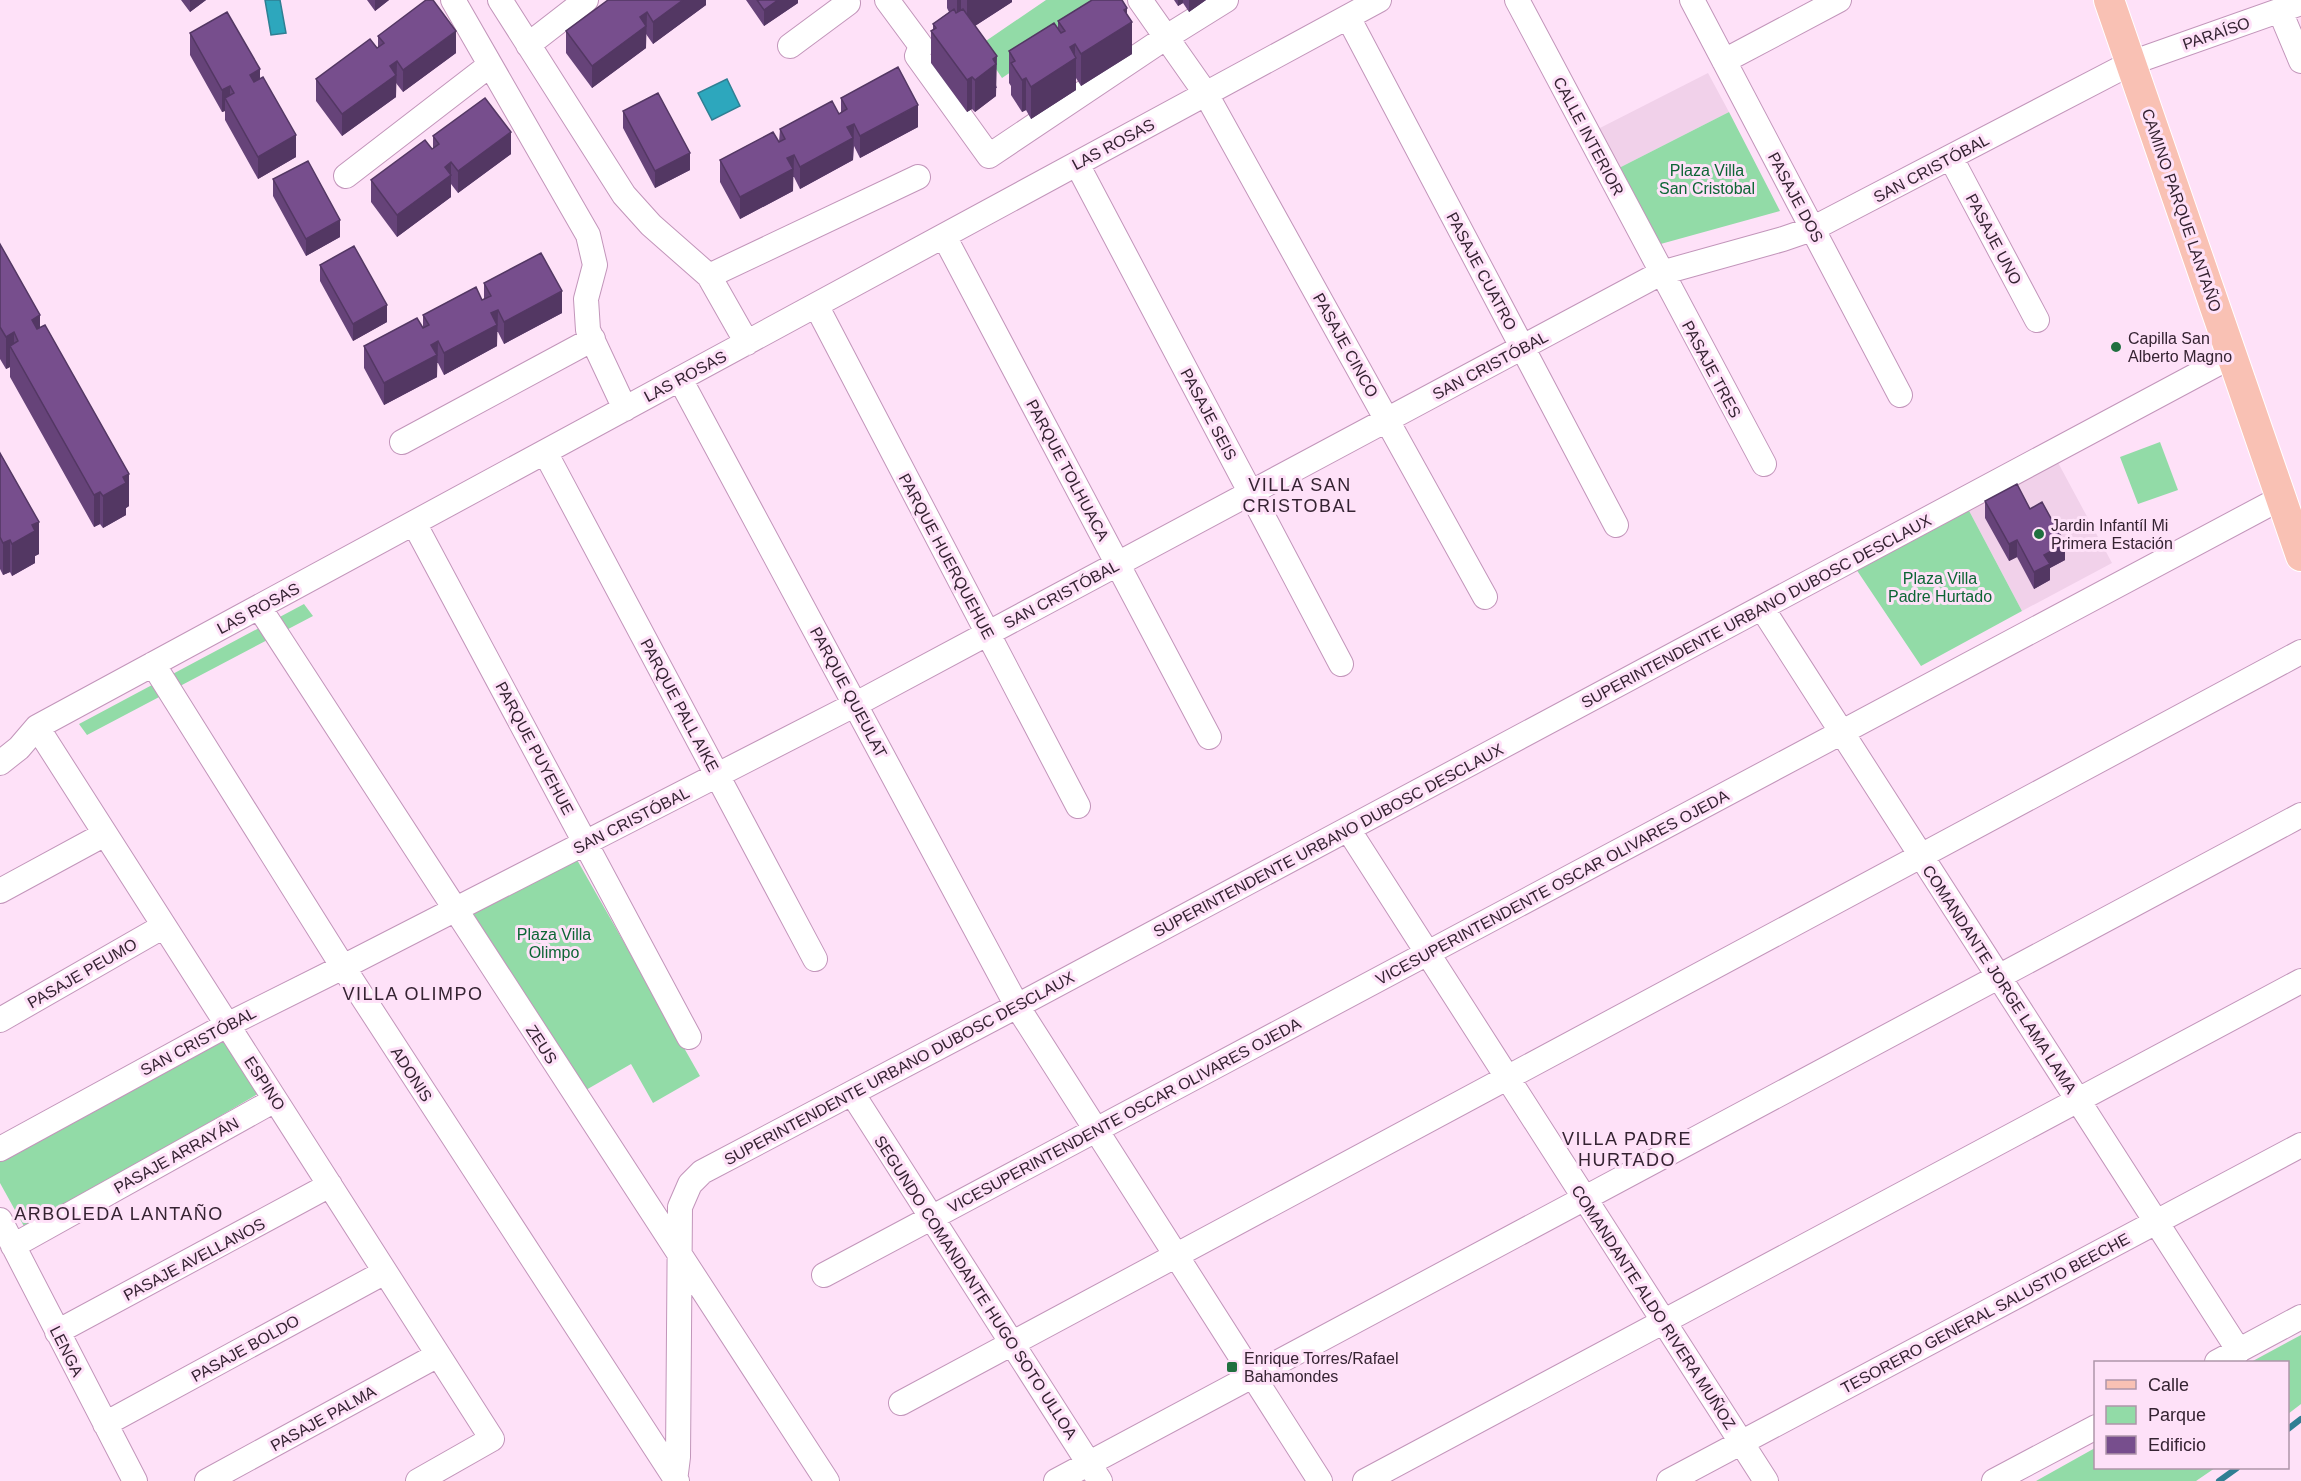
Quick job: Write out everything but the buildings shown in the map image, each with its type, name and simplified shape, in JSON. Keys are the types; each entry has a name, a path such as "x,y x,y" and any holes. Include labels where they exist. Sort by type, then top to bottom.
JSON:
{"main road":[{"name":"CAMINO PARQUE LANTAÑO","path":"2109,0 2301,556"}],"street":[{"path":"453,0 588,235 595,265 586,299 588,330 625,409"},
{"path":"500,0 624,195 651,225 709,276 747,343"},
{"path":"528,45 586,0"},
{"path":"887,0 921,46 917,56 989,156 1226,0"},
{"name":"PASAJE CINCO","path":"1140,0 1206,94 1485,597"},
{"name":"LAS ROSAS","path":"0,763 20,748 37,728 1379,0"},
{"name":"CALLE INTERIOR","path":"1517,0 1661,273"},
{"name":"PASAJE DOS","path":"1692,0 1900,395"},
{"path":"1724,61 1839,0"},
{"path":"790,46 849,1"},
{"path":"2291,7 2301,61"},
{"name":"PARAÍSO","path":"2131,63 2291,7"},
{"name":"PASAJE CUATRO","path":"1348,16 1616,525"},
{"name":"SAN CRISTÓBAL","path":"0,1149 227,1024 343,968 856,704 1661,273 1812,229 2131,63"},
{"path":"346,176 490,65"},
{"name":"PASAJE UNO","path":"1951,158 2037,320"},
{"name":"PASAJE SEIS","path":"1077,164 1341,664"},
{"path":"709,276 918,177"},
{"name":"PARQUE TOLHUACA","path":"944,236 1209,737"},
{"name":"PASAJE TRES","path":"1661,273 1764,464"},
{"name":"PARQUE HUERQUEHUE","path":"816,305 1078,806"},
{"path":"402,442 593,339"},
{"name":"SUPERINTENDENTE URBANO DUBOSC DESCLAUX","path":"676,1480 680,1207 685,1191 696,1177 2232,357"},
{"name":"PARQUE QUEULAT","path":"680,379 1017,1006 1320,1481"},
{"name":"PARQUE PALL AIKE","path":"545,452 815,959"},
{"name":"VICESUPERINTENDENTE OSCAR OLIVARES OJEDA","path":"824,1275 2281,498"},
{"name":"PARQUE PUYEHUE","path":"414,523 690,1037"},
{"name":"ZEUS","path":"259,607 827,1481"},
{"name":"COMANDANTE JORGE LAMA LAMA","path":"1762,608 2239,1351"},
{"path":"901,1403 2301,652"},
{"name":"ADONIS","path":"153,664 343,968 676,1480"},
{"name":"ESPINO","path":"37,728 492,1439 418,1481"},
{"path":"1056,1481 1094,1472 1253,1376 2301,815"},
{"name":"COMANDANTE ALDO RIVERA MUÑOZ","path":"1348,829 1766,1481"},
{"path":"0,891 105,834"},
{"name":"PASAJE PEUMO","path":"0,1020 164,927"},
{"path":"1365,1481 2301,981"},
{"name":"SEGUNDO COMANDANTE HUGO SOTO ULLOA","path":"852,1093 1094,1472"},
{"name":"PASAJE ARRAYÁN","path":"13,1246 275,1100"},
{"name":"TESORERO GENERAL SALUSTIO BEECHE","path":"1670,1481 2301,1145"},
{"name":"PASAJE AVELLANOS","path":"57,1332 330,1185"},
{"name":"LENGA","path":"0,1220 135,1481"},
{"name":"PASAJE BOLDO","path":"105,1424 385,1272"},
{"path":"2219,1361 2301,1317"},
{"name":"PASAJE PALMA","path":"207,1481 438,1354"},
{"path":"1994,1481 2094,1428"}],"shaded area":[{"path":"1708,73 1729,112 1617,169 1596,130"},
{"name":"Jardin Infantíl Mi Primera Estación","path":"2055,457 2112,563 2022,611 1966,505"}],"green space":[{"path":"1046,0 1119,0 1002,78 980,45"},
{"name":"Plaza Villa San Cristobal","path":"1729,112 1780,211 1657,245 1617,169"},
{"path":"2160,442 2178,490 2138,504 2120,457"},
{"name":"Plaza Villa Padre Hurtado","path":"1966,505 2022,611 1921,666 1854,566"},
{"path":"304,604 313,616 87,735 79,724"},
{"name":"Plaza Villa Olimpo","path":"576,858 700,1076 653,1103 631,1064 579,1094 462,917"},
{"path":"222,1033 261,1092 26,1230 0,1183 0,1159"},
{"path":"2301,1335 2301,1404 2289,1413 2289,1361 2253,1361"},
{"path":"2094,1449 2094,1469 2214,1469 2196,1481 2036,1481"}],"water":[{"path":"265,0 280,0 286,33 271,35"},
{"path":"727,79 740,106 712,120 698,93"}],"waterway":[{"path":"2289,1428 2301,1419"},
{"path":"2219,1481 2236,1469"}],"place":[{"name":"Capilla San Alberto Magno","path":"2116,347"},
{"name":"Jardin Infantíl Mi Primera Estación","path":"2039,534"},
{"name":"Enrique Torres/Rafael Bahamondes","path":"1232,1367"}],"district":[{"name":"VILLA SAN CRISTOBAL","path":"1300,495"},
{"name":"VILLA OLIMPO","path":"413,994"},
{"name":"VILLA PADRE HURTADO","path":"1627,1149"},
{"name":"ARBOLEDA LANTAÑO","path":"119,1214"}]}
